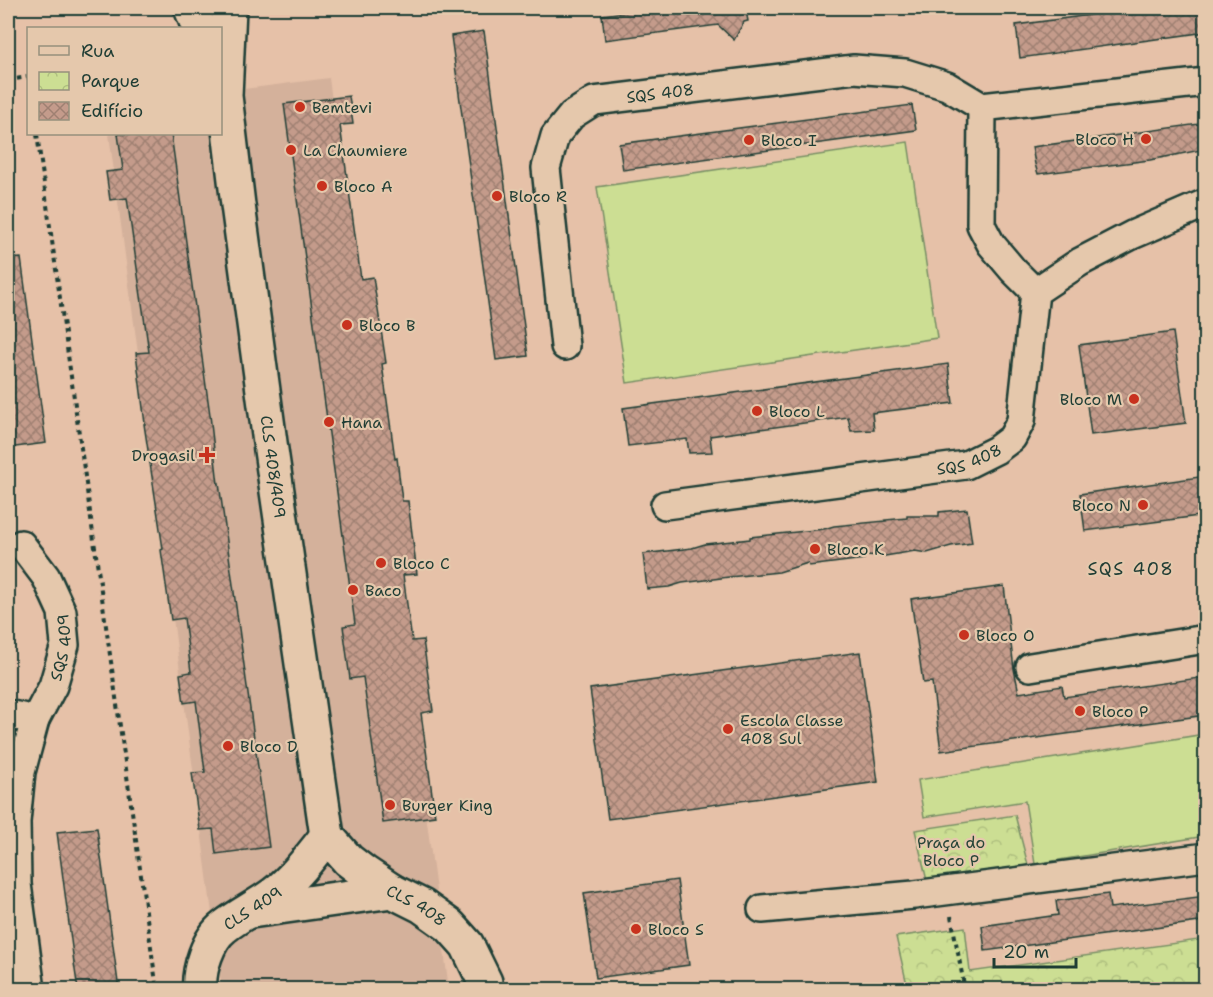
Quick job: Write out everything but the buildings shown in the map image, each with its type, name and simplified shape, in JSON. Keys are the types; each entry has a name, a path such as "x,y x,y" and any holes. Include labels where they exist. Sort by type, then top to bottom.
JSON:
{"street":[{"path":"191,8 199,27"},
{"name":"CLS 408/409","path":"229,8 223,90 271,450 327,836"},
{"name":"SQS 408","path":"565,346 546,168 555,136 572,115 594,101 855,69 905,73 947,86 981,107"},
{"path":"1206,82 981,107 981,225 991,244 1035,292 1080,262 1132,235 1206,203"},
{"name":"SQS 408","path":"665,505 966,465 996,450 1012,438 1021,421 1035,292"},
{"name":"SQS 409","path":"21,544 46,577 62,612 65,645 53,686 35,720 21,772 16,822 17,884 31,990"},
{"path":"1030,667 1206,639"},
{"path":"8,714 35,720"},
{"name":"CLS 408","path":"327,836 356,866 450,926 467,945 485,982 486,990"},
{"name":"CLS 409","path":"200,990 199,980 203,962 221,928 273,895 298,873 327,836"},
{"path":"762,909 947,890 1206,857"},
{"path":"246,912 392,891"}],"path":[{"path":"8,80 27,77"},
{"path":"37,135 157,990"},
{"path":"947,890 965,990"}],"shaded area":[{"path":"329,78 449,989 222,989 109,135 222,135 222,92"}],"green space":[{"path":"908,142 937,338 627,383 597,187"},
{"path":"1205,734 1205,836 1035,864 1025,801 924,817 918,780"},
{"name":"Praça do Bloco P","path":"1015,815 1028,865 927,881 915,830"},
{"path":"965,927 970,972 1205,939 1205,989 908,989 896,937"}],"place":[{"name":"Bemtevi","path":"300,107"},
{"name":"Bloco H","path":"1146,139"},
{"name":"Bloco I","path":"749,140"},
{"name":"La Chaumiere","path":"291,150"},
{"name":"Bloco A","path":"322,186"},
{"name":"Bloco R","path":"497,196"},
{"name":"Bloco B","path":"347,325"},
{"name":"Bloco M","path":"1134,399"},
{"name":"Bloco L","path":"757,411"},
{"name":"Hana","path":"329,422"},
{"name":"Drogasil","path":"207,455"},
{"name":"Bloco N","path":"1143,505"},
{"name":"Bloco K","path":"815,549"},
{"name":"Bloco C","path":"381,563"},
{"name":"Baco","path":"353,590"},
{"name":"Bloco O","path":"964,635"},
{"name":"Bloco P","path":"1080,711"},
{"name":"Escola Classe 408 Sul","path":"728,729"},
{"name":"Bloco D","path":"228,746"},
{"name":"Burger King","path":"390,805"},
{"name":"Bloco S","path":"636,929"}],"district":[{"name":"SQS 408","path":"1131,569"}]}
